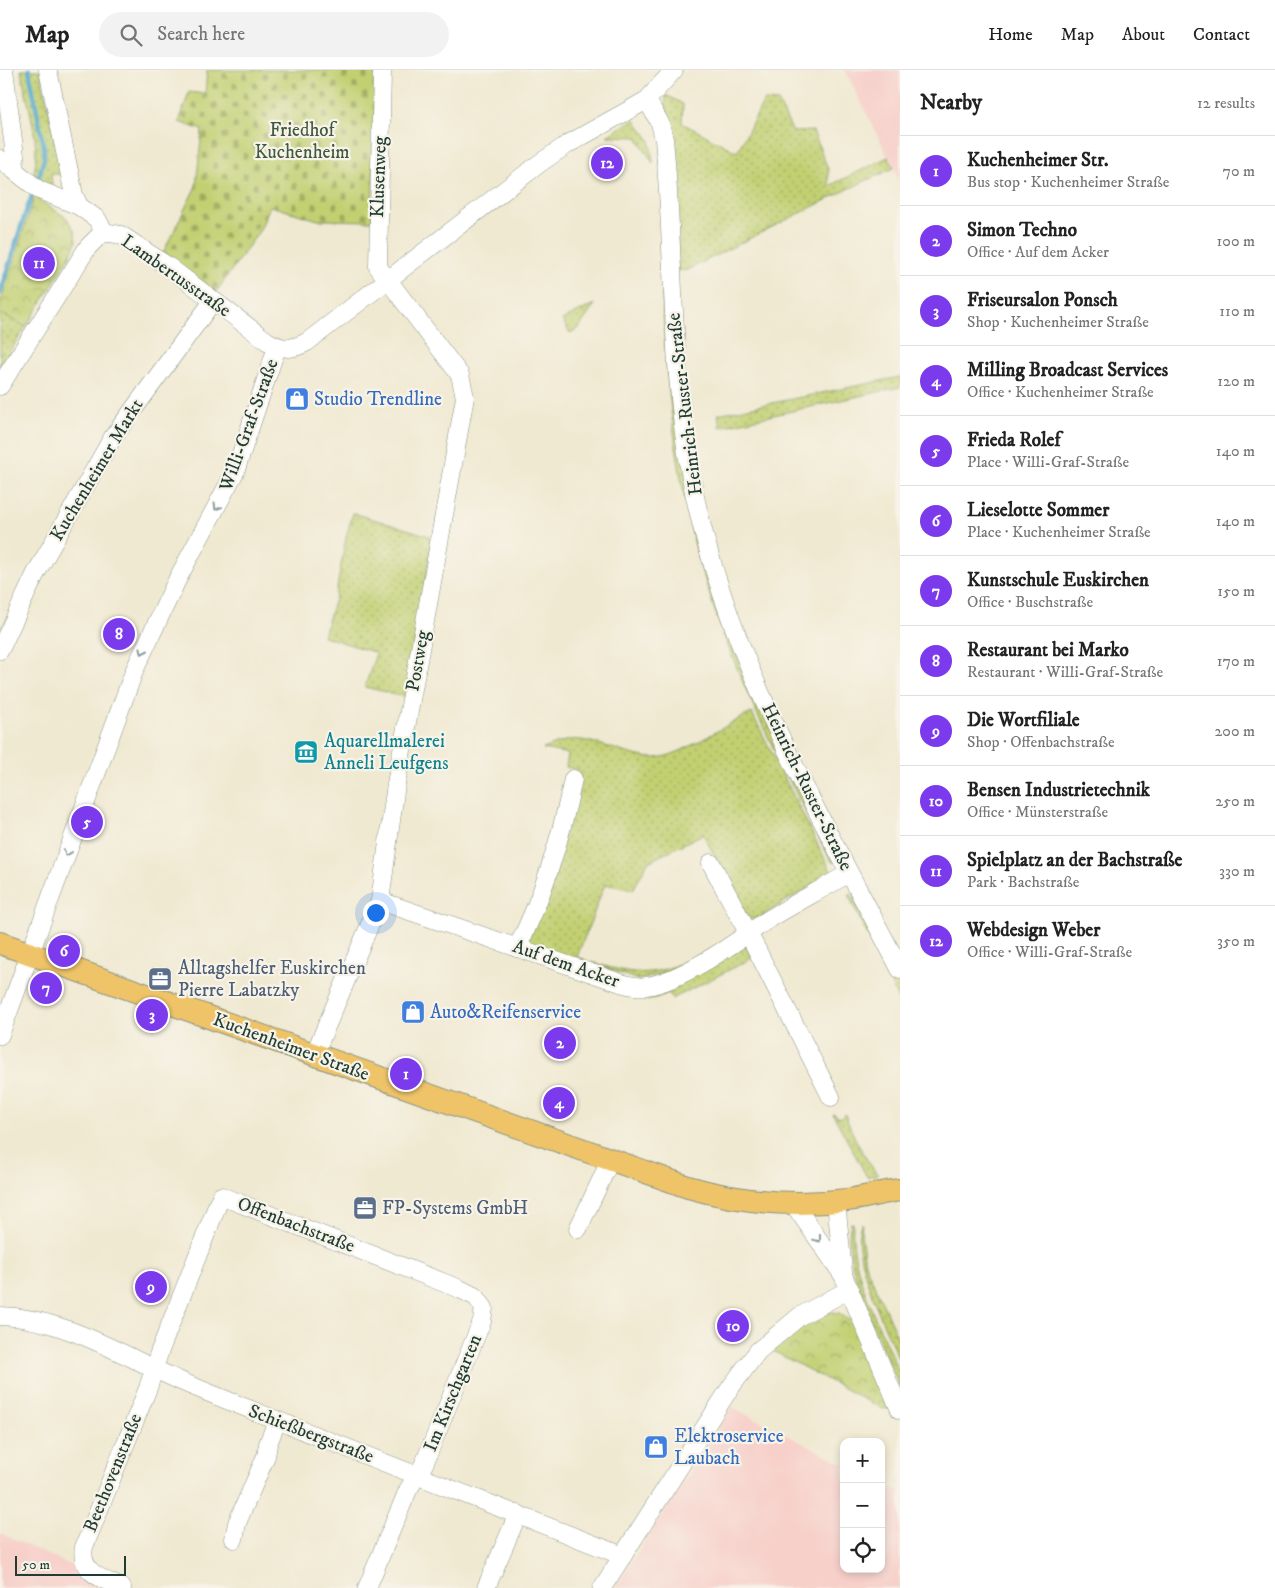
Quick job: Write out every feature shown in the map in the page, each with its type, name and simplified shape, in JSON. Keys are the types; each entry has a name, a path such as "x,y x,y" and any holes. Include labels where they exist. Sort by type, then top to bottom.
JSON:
{"main road":[{"name":"Kuchenheimer Straße","path":"0,943 610,1161 710,1193 746,1200 793,1203 836,1201 889,1191 900,1180"}],"street":[{"path":"4,70 15,156 7,164"},
{"path":"48,70 74,194 79,206"},
{"name":"Klusenweg","path":"382,70 377,260 378,268 387,280"},
{"name":"Willi-Graf-Straße","path":"0,1035 135,669 178,578 236,472 261,399 276,347 293,348 307,342 540,162 568,144 647,100 674,70"},
{"name":"Heinrich-Ruster-Straße","path":"647,100 660,123 664,139 684,429 690,476 708,548 746,662 849,873 900,969"},
{"name":"Lambertusstraße","path":"7,164 35,188 79,206 97,219 105,233 116,233 127,239 276,347"},
{"path":"0,386 88,247 96,238 105,233"},
{"name":"Postweg","path":"314,1055 380,901 396,784 465,396 460,375 387,280"},
{"name":"Kuchenheimer Markt","path":"0,650 35,575 113,437 213,301"},
{"path":"518,948 537,909 556,854 573,779"},
{"path":"711,864 747,935 756,948 831,1098"},
{"name":"Auf dem Acker","path":"380,901 620,983 647,986 695,966 849,873"},
{"path":"578,1229 610,1161"},
{"name":"Offenbachstraße","path":"154,1369 221,1196 460,1289 476,1297 484,1308"},
{"path":"836,1201 847,1282"},
{"path":"793,1203 847,1282 900,1410"},
{"path":"602,1588 730,1388 758,1351 800,1316 847,1282"},
{"name":"Im Kirschgarten","path":"417,1476 424,1464 482,1321 484,1308"},
{"name":"Schießbergstraße","path":"0,1316 24,1317 63,1329 278,1421 623,1556"},
{"name":"Beethovenstraße","path":"122,1588 92,1573 85,1564 83,1553 154,1369"},
{"path":"234,1539 237,1523 266,1456 268,1444 278,1421"},
{"path":"367,1588 408,1490 417,1476"},
{"path":"486,1588 518,1514"}],"shaded area":[{"path":"845,70 900,70 900,181 888,157"},
{"path":"732,1407 840,1462 840,1573 885,1573 885,1486 896,1491 900,1490 900,1588 615,1588"},
{"path":"0,1533 77,1568 86,1581 101,1588 0,1588"}],"green space":[{"path":"21,70 40,70 62,174 51,174 52,185 33,178 36,151 35,138"},
{"name":"Friedhof Kuchenheim","path":"207,70 376,70 372,221 318,220 270,206 260,230 216,292 163,253 196,186 202,130 179,122 189,92 205,94"},
{"path":"666,95 683,104 682,123 737,152 764,101 778,102 793,132 813,131 828,169 829,186 888,157 894,168 687,270 678,271 675,164 671,128 665,107"},
{"path":"634,119 650,140 653,163 637,137 607,136"},
{"path":"34,197 67,218 75,232 76,242 69,258 26,327 0,313 0,303"},
{"path":"666,292 715,597 741,666 835,863 831,861 794,790 742,681 713,606 701,567 685,500 674,432 662,295"},
{"path":"595,304 579,328 570,333 562,320"},
{"path":"0,313 26,327 0,367"},
{"path":"900,377 900,387 720,427 718,414"},
{"path":"353,513 433,537 405,697 365,687 376,653 323,636 335,599 346,537"},
{"path":"752,713 832,873 757,919 748,918 703,834 648,862 633,890 605,884 577,957 584,959 582,962 530,946 528,938 580,775 578,770 566,767 568,754 543,749 569,740 578,740 599,744 633,755 655,758 666,756 690,746"},
{"path":"851,894 900,985 900,1003 849,896"},
{"path":"745,946 753,958 672,999 669,993 647,1001 654,993"},
{"path":"710,950 682,968 639,980 592,964 592,962 626,971 652,972 678,965"},
{"path":"833,1114 840,1118 845,1114 859,1146 878,1175 867,1177"},
{"path":"851,1223 853,1223 853,1242 861,1281 900,1376 900,1388 874,1329 857,1282 851,1260 849,1240"},
{"path":"862,1223 861,1234 865,1264 900,1343 900,1362 879,1313 864,1271 859,1235"},
{"path":"832,1312 839,1313 849,1320 851,1318 855,1324 890,1408 883,1409 773,1351 807,1322"}],"waterway":[{"path":"29,70 44,148 44,159 37,183"},
{"path":"0,293 34,190"}],"place":[{"name":"Webdesign Weber","path":"607,163"},
{"name":"Spielplatz an der Bachstraße","path":"39,263"},
{"name":"Studio Trendline","path":"297,399"},
{"name":"Restaurant bei Marko","path":"119,634"},
{"name":"Aquarellmalerei Anneli Leufgens","path":"306,752"},
{"name":"Frieda Rolef","path":"87,822"},
{"name":"Lieselotte Sommer","path":"64,951"},
{"name":"Alltagshelfer Euskirchen Pierre Labatzky","path":"160,979"},
{"name":"Kunstschule Euskirchen","path":"46,988"},
{"name":"Auto&Reifenservice","path":"413,1012"},
{"name":"Friseursalon Ponsch","path":"152,1015"},
{"name":"Simon Techno","path":"560,1043"},
{"name":"Kuchenheimer Str.","path":"406,1074"},
{"name":"Milling Broadcast Services","path":"559,1103"},
{"name":"FP-Systems GmbH","path":"365,1208"},
{"name":"Die Wortfiliale","path":"151,1287"},
{"name":"Bensen Industrietechnik","path":"733,1326"},
{"name":"Elektroservice Laubach","path":"656,1447"}]}
